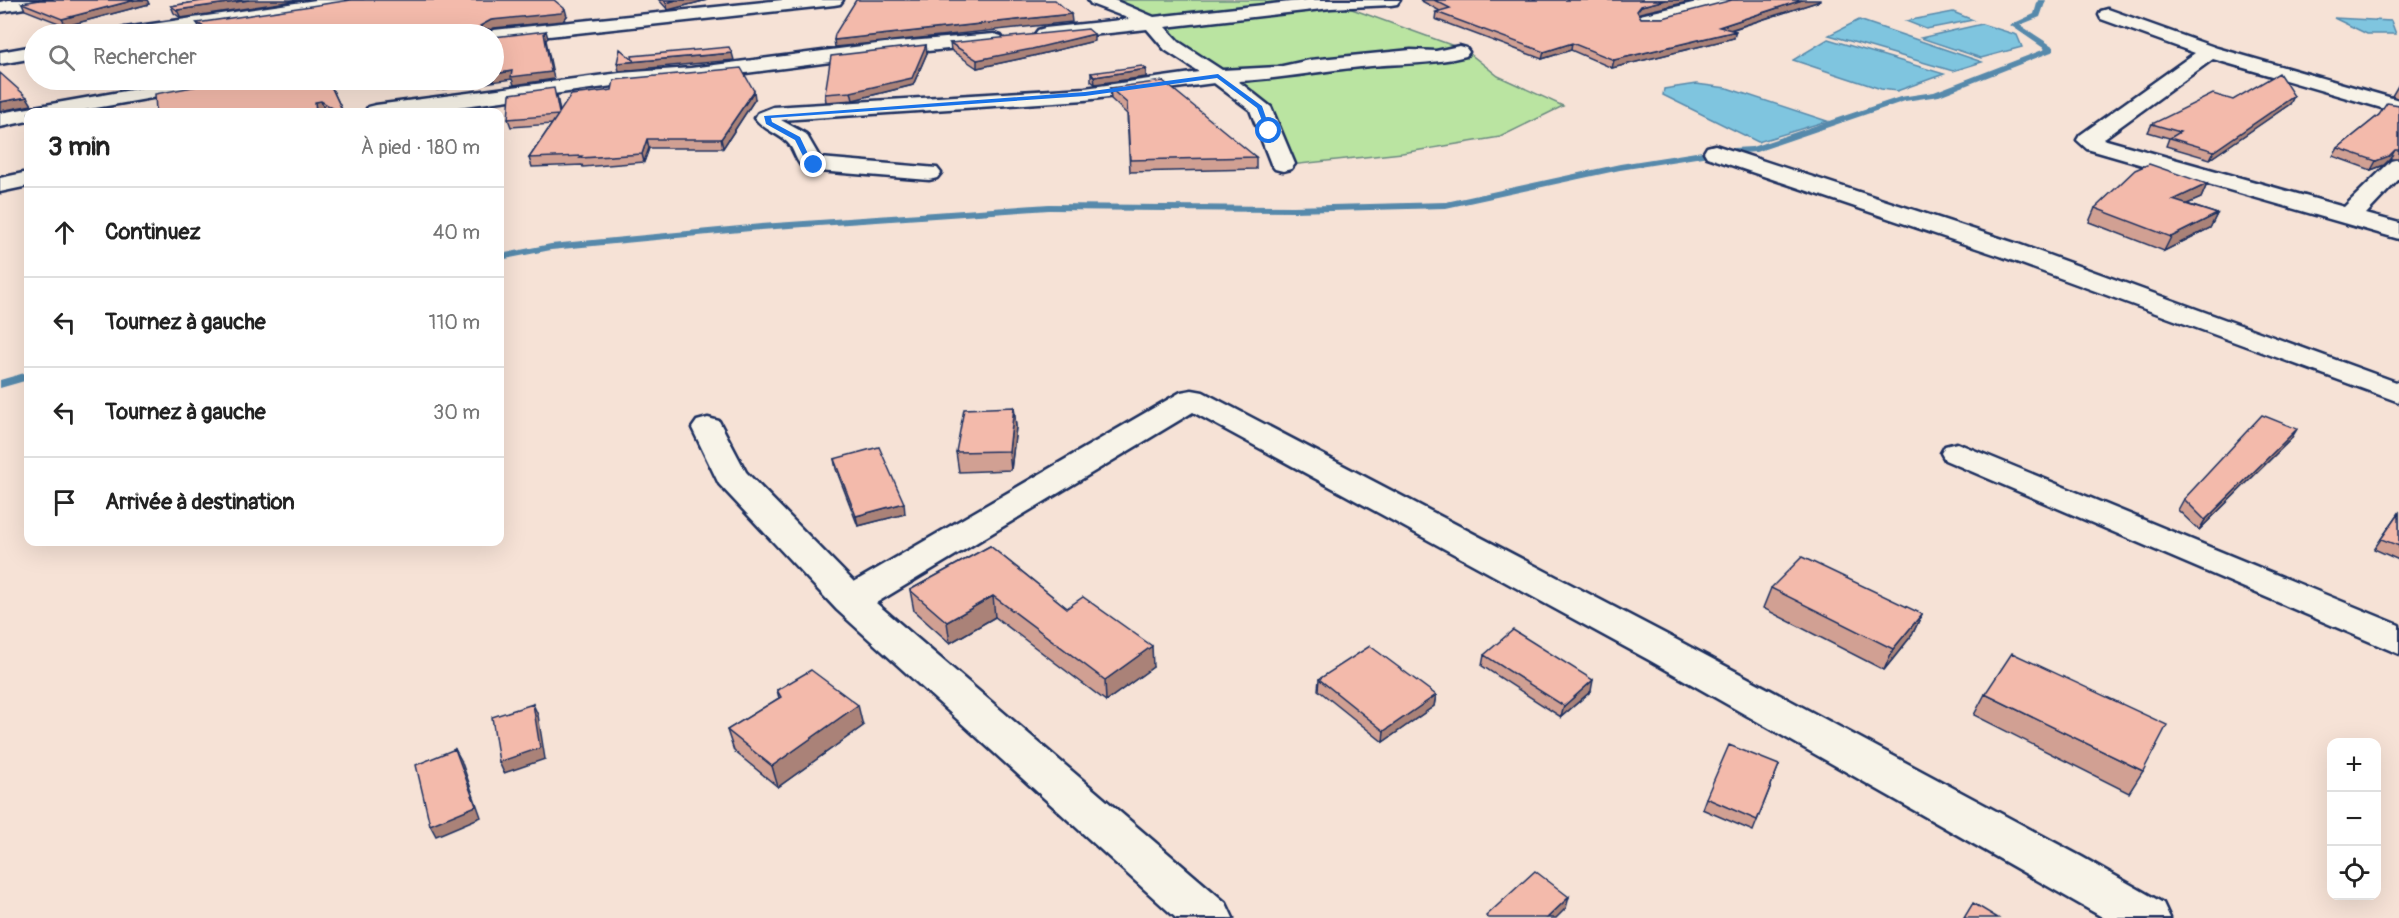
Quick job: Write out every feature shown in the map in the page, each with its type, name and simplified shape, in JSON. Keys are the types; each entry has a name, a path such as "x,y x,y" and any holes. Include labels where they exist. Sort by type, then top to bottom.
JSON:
{"street":[{"path":"0,7 43,0"},
{"path":"192,24 352,0"},
{"path":"504,35 834,0"},
{"path":"1097,0 1131,12 1152,23 1172,46 1260,107 1283,164"},
{"path":"406,108 620,79 684,75 885,49 1152,23 1329,2 1391,0"},
{"path":"1647,19 1660,18 1727,0"},
{"path":"2108,15 2210,52 2399,107"},
{"path":"928,173 814,165 808,161 798,139 769,123 766,118 773,114 1085,94 1218,76 1278,73 1310,66 1411,56 1436,57 1459,52"},
{"path":"2210,52 2088,140 2095,144 2399,231"},
{"path":"0,58 24,54"},
{"path":"62,108 163,90"},
{"path":"0,120 24,116"},
{"path":"1715,153 2009,250 2399,393"},
{"path":"2349,216 2399,166"},
{"path":"0,185 24,180"},
{"path":"850,601 1192,399 1663,650 2066,871 2146,918"},
{"path":"708,428 731,477 850,601 1209,918"},
{"path":"1957,453 2399,640"}],"green space":[{"path":"1105,0 1327,0 1465,50 1498,76 1563,106 1500,137 1402,153 1290,165 1253,97"}],"water":[{"path":"1953,12 1973,20 1926,29 1906,21"},
{"path":"2334,18 2391,21 2396,34 2367,34"},
{"path":"1859,20 1982,62 1953,71 1829,35"},
{"path":"1982,24 2017,35 2022,47 1981,58 1921,38"},
{"path":"1828,39 1944,74 1897,91 1881,89 1793,60"},
{"path":"1696,84 1727,88 1827,121 1758,142 1663,95 1664,89"}],"building":[{"path":"40,0 135,0 62,19 22,3"},
{"path":"208,0 249,0 177,10 171,6"},
{"path":"351,0 554,0 565,9 561,13 491,20 484,24 197,23"},
{"path":"856,0 1055,0 1071,14 834,40 835,34"},
{"path":"1434,0 1666,0 1641,6 1637,11 1641,18 1663,18 1732,0 1802,0 1719,27 1736,31 1614,60 1572,43 1544,52 1436,12 1450,8"},
{"path":"1088,29 1094,34 977,60 950,43"},
{"path":"546,31 544,33 551,72 511,77 512,71 504,72 504,36"},
{"path":"926,45 912,78 851,92 825,94 831,56"},
{"path":"729,47 732,53 617,63 620,49 633,60 632,56"},
{"path":"1142,66 1146,69 1094,77 1091,73"},
{"path":"741,68 754,91 721,139 647,139 642,154 580,158 582,156 529,158 558,115 508,119 510,94 554,88 559,113 571,95 612,90 614,80"},
{"path":"0,73 27,97 0,102"},
{"path":"2279,73 2294,96 2214,151 2170,138 2180,132 2152,124 2213,94 2233,100"},
{"path":"1163,81 1256,157 1130,160 1127,103 1110,88"},
{"path":"176,90 333,90 341,108 332,108 321,101 315,102 316,108 156,108 155,94"},
{"path":"2387,103 2399,105 2399,150 2376,161 2338,148 2379,115"},
{"path":"2149,164 2207,184 2173,200 2217,214 2171,237 2095,208 2135,170"},
{"path":"1014,407 1009,451 956,452 964,409"},
{"path":"2262,415 2297,429 2205,520 2184,499"},
{"path":"879,447 904,503 856,516 834,459"},
{"path":"2399,513 2399,546 2381,539"},
{"path":"990,546 1067,608 1083,597 1152,646 1105,680 993,596 947,622 910,590"},
{"path":"1802,557 1922,614 1893,649 1771,588"},
{"path":"1513,630 1593,680 1564,706 1484,655"},
{"path":"1370,646 1436,695 1384,731 1319,679"},
{"path":"2012,653 2167,725 2143,771 1985,694"},
{"path":"811,670 858,705 772,766 727,730 781,697 777,690"},
{"path":"533,704 540,748 499,762 492,717"},
{"path":"1729,745 1779,765 1757,820 1706,798"},
{"path":"455,749 476,806 430,825 416,765"},
{"path":"1535,871 1569,897 1547,918 1488,918 1486,916"},
{"path":"1973,903 1998,918 1964,918"}],"waterway":[{"path":"504,256 551,247 761,227 1049,207 1293,209 1446,205 1620,167 1715,152 1753,150 1903,99 1936,94 2051,49 2014,25 2037,15 2042,0"},
{"path":"0,384 24,377"}],"route":[{"path":"814,165 808,161 798,139 769,123 767,116 1085,94 1218,76 1260,107 1269,131"}]}
